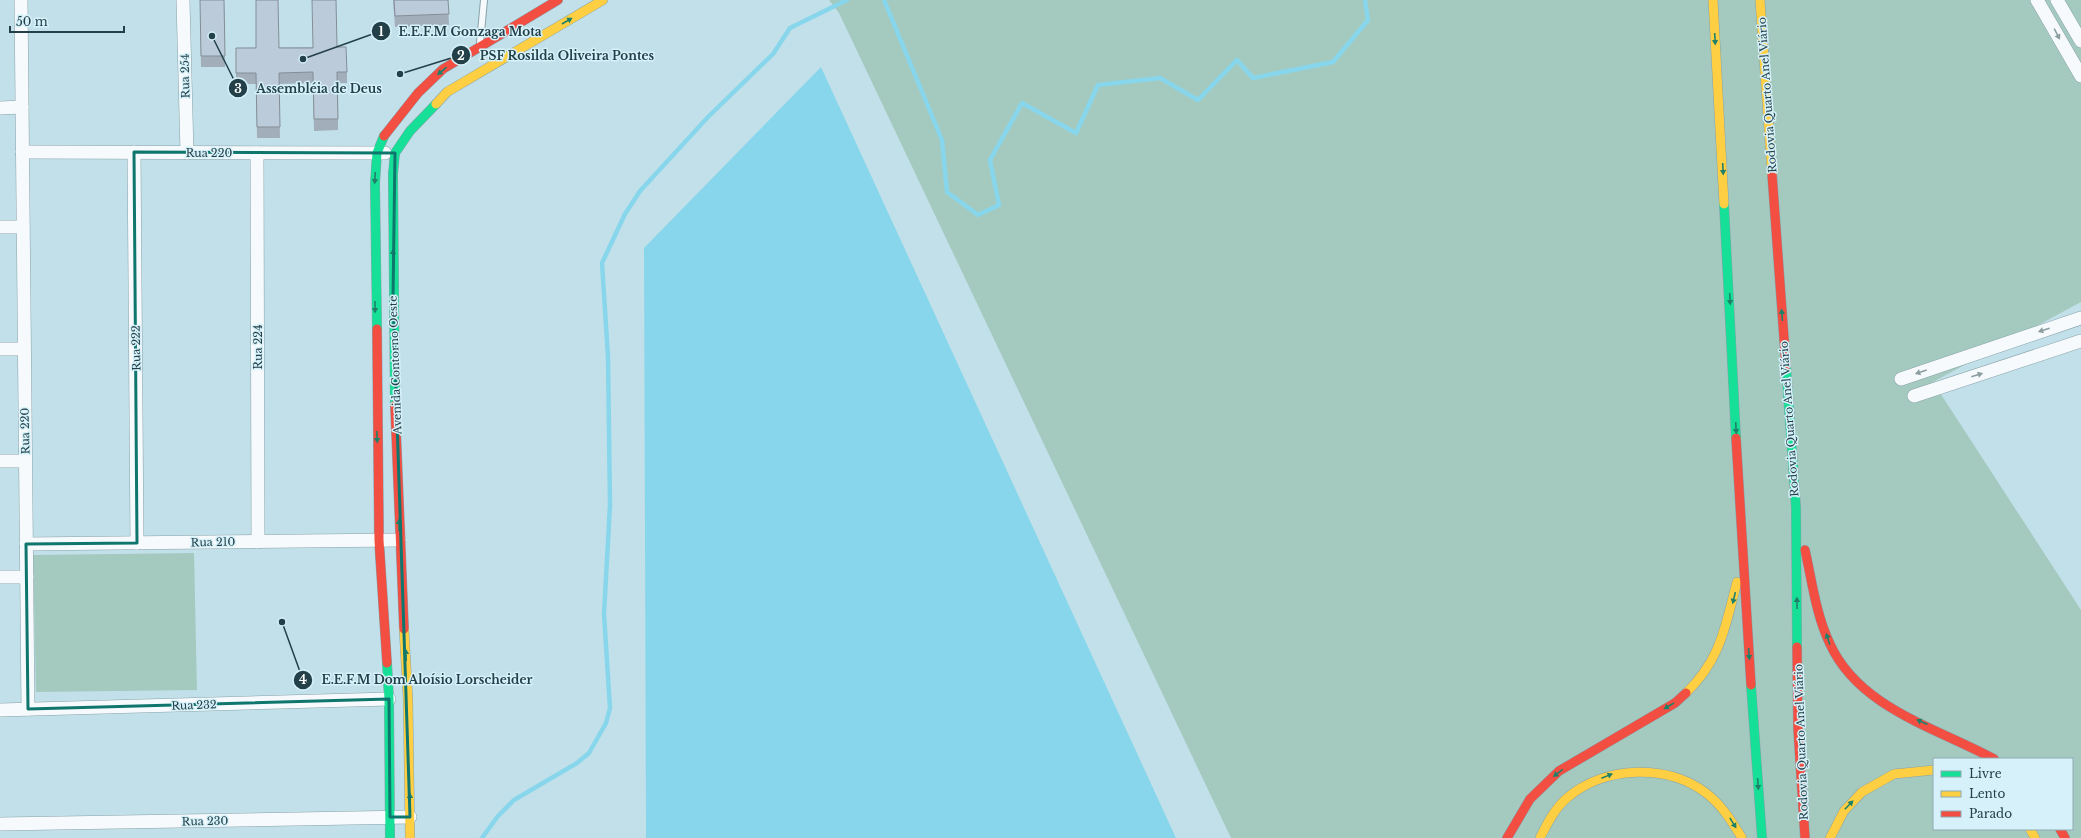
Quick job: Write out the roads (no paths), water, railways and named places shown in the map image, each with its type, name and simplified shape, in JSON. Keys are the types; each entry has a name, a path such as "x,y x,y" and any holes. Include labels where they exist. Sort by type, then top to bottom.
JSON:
{"main road":[{"name":"Avenida Contorno Oeste","path":"390,838 389,699 380,540 375,312 375,183 377,153 392,124 418,93 443,69 558,0"},
{"name":"Avenida Contorno Oeste","path":"410,838 408,700 399,540 393,298 393,174 395,153 410,130 446,92 603,0"},
{"path":"1713,0 1742,560 1762,838"},
{"name":"Rodovia Quarto Anel Viário","path":"1760,0 1796,508 1798,729 1805,838"},
{"path":"1796,508 1817,604 1830,645 1847,672 1864,689 1886,706 1970,744 1992,758"},
{"path":"1507,838 1530,799 1559,771 1675,703 1694,685 1710,664 1721,644 1742,560"},
{"path":"1830,838 1844,811 1862,792 1894,774 1933,770"},
{"path":"1540,838 1551,815 1567,797 1586,785 1615,773 1645,772 1670,776 1699,788 1718,803 1742,838"}],"street":[{"name":"Rua 220","path":"21,0 28,709"},
{"name":"Rua 254","path":"183,0 187,153"},
{"path":"2037,0 2081,76"},
{"path":"2057,0 2081,42"},
{"path":"0,108 22,108"},
{"name":"Rua 220","path":"22,152 395,153"},
{"name":"Rua 222","path":"134,152 137,543"},
{"name":"Rua 224","path":"257,153 258,542"},
{"path":"0,227 23,227"},
{"path":"1901,379 2081,318"},
{"path":"1914,396 2081,341"},
{"path":"0,349 24,349"},
{"path":"0,461 26,461"},
{"name":"Rua 210","path":"26,544 399,540"},
{"path":"0,577 26,577"},
{"name":"Rua 232","path":"0,710 389,699"},
{"name":"Rua 230","path":"0,824 410,817"}],"lane":[{"path":"479,47 484,0"}],"water":[{"path":"821,67 1176,838 646,838 644,248"}],"waterway":[{"path":"482,838 498,816 514,800 577,763 589,753 606,723 610,708 604,614 610,505 608,357 602,263 625,214 640,191 708,117 773,54 790,28 847,0"},
{"path":"884,0 942,140 947,192 978,215 999,205 990,160 1022,103 1076,133 1098,85 1160,78 1198,100 1237,60 1253,78 1333,62 1368,20 1365,0"}],"place":[{"name":"Assembléia de Deus","path":"212,36"},
{"name":"E.E.F.M Gonzaga Mota","path":"303,59"},
{"name":"PSF Rosilda Oliveira Pontes","path":"400,74"},
{"name":"E.E.F.M Dom Aloísio Lorscheider","path":"282,622"}]}
